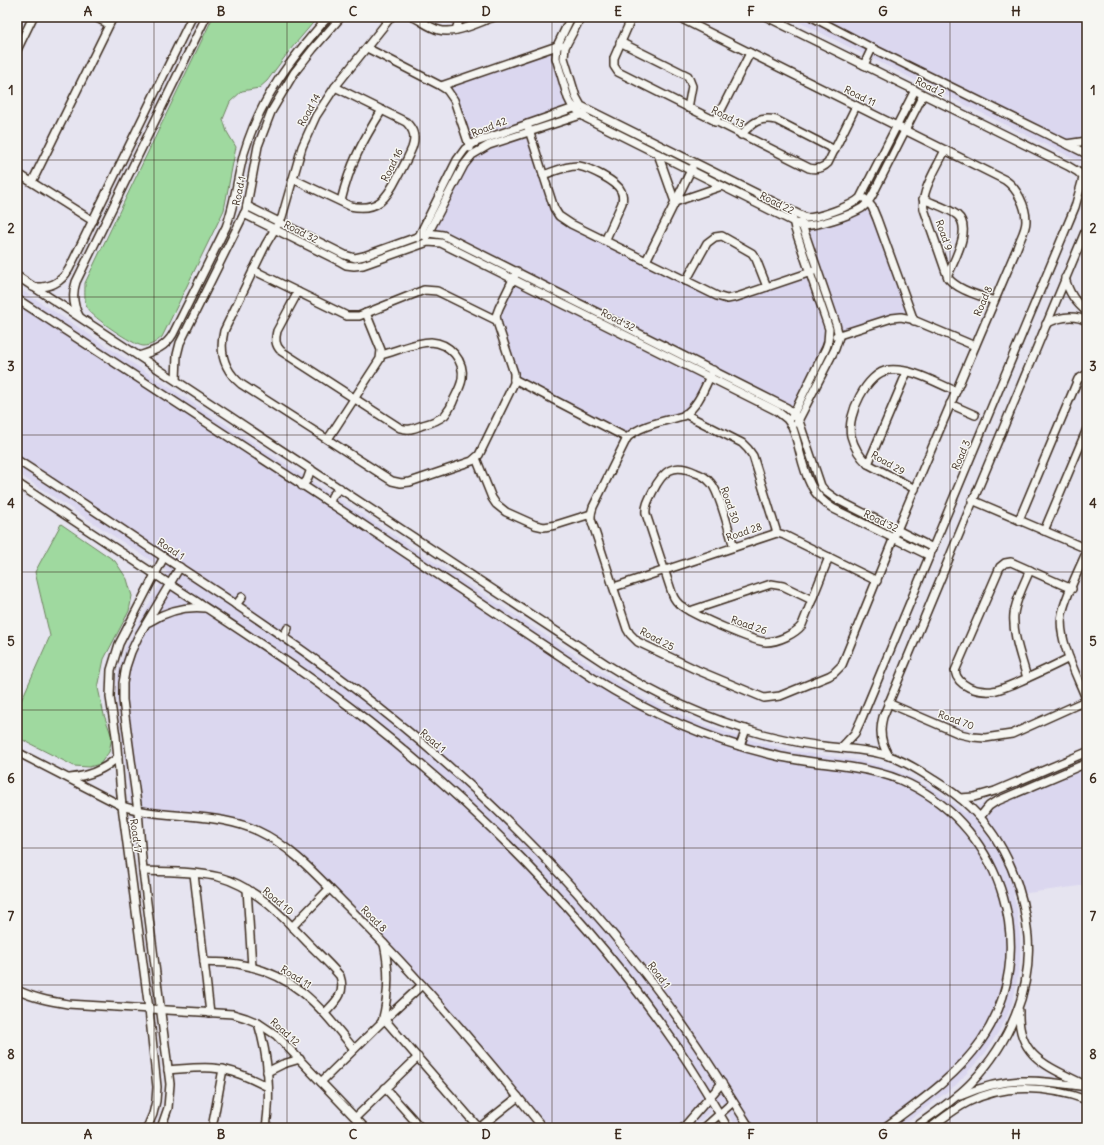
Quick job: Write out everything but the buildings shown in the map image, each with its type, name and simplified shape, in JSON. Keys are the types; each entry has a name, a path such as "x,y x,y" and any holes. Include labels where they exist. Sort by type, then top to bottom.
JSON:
{"street":[{"path":"17,50 33,17"},
{"path":"95,17 109,24"},
{"path":"32,182 113,17"},
{"path":"33,287 42,288 51,286 65,276 192,17"},
{"path":"79,316 73,296 76,282 206,17"},
{"name":"Road 1","path":"139,356 162,348 170,340 226,227 232,211 245,152 266,100 280,76 296,54 328,17"},
{"name":"Road 1","path":"176,380 177,355 180,344 247,206 258,146 271,112 286,85 299,66 341,17"},
{"name":"Road 14","path":"391,17 335,87 325,101 308,131 296,163 293,179 280,222 266,244 224,332 222,351 226,365 233,377 241,384 389,479 400,483 415,480 472,461 476,458"},
{"path":"413,17 441,31 456,30 494,17"},
{"path":"456,30 460,17"},
{"path":"571,17 557,46 556,58 568,98 574,108"},
{"path":"581,17 564,52 564,58 576,97 581,106"},
{"name":"Road 13","path":"632,17 614,58 614,66 618,72 715,122 814,170 825,166 830,160 856,106"},
{"name":"Road 11","path":"678,17 1011,184 1015,189 1022,205"},
{"name":"Road 2","path":"767,17 1068,166 1085,178"},
{"name":"Road 2","path":"812,17 1064,144 1087,154"},
{"path":"442,86 568,42"},
{"path":"620,42 688,76 692,86 688,108"},
{"path":"367,48 442,86 451,94 472,154"},
{"path":"864,65 872,48"},
{"path":"715,122 750,53"},
{"name":"Road 16","path":"293,179 350,206 359,208 368,207 384,200 412,148 414,141 412,129 406,122 335,87"},
{"path":"914,321 877,219 868,202 862,196 915,90"},
{"path":"868,202 923,95"},
{"name":"Road 42","path":"413,247 457,160 469,146 482,139 581,106"},
{"name":"Road 22","path":"581,106 806,218 814,217 853,204 862,196"},
{"name":"Road 22","path":"574,108 582,115 802,226 814,225 856,211 868,202"},
{"path":"341,201 351,166 358,149 382,110"},
{"name":"Road 42","path":"422,244 464,165 472,154 488,145 582,115 590,111"},
{"path":"741,135 756,121 770,118 835,150"},
{"path":"527,124 550,200 559,216 567,222 686,281 727,299 731,299 817,270"},
{"path":"1064,144 1087,141"},
{"path":"945,150 923,199 952,212 958,216 962,222 964,229 963,236 948,275"},
{"path":"658,154 675,202"},
{"path":"646,261 694,163"},
{"name":"Road 3","path":"842,748 855,732 862,720 1075,207 1085,178 1087,164"},
{"path":"543,175 565,168 579,166 595,173 619,187 623,197 622,203 605,241"},
{"path":"17,172 93,221"},
{"path":"675,202 722,186"},
{"name":"Road 9","path":"923,199 924,209 948,275 956,286 994,301"},
{"name":"Road 8","path":"897,530 1024,231 1026,220 1022,205"},
{"name":"Road 32","path":"247,206 345,255 354,258 364,256 428,233 443,235 516,271 781,404 794,414 799,421 818,479 825,491 836,499 933,548"},
{"path":"789,422 826,348 829,338 829,329 793,222 795,213"},
{"path":"794,430 838,343 836,324 802,226 795,213"},
{"name":"Road 32","path":"244,214 346,265 354,266 371,263 432,241 441,243 710,377 782,414 794,430 809,482 816,495 828,505 930,556"},
{"path":"889,756 883,744 880,730 888,703 1087,226"},
{"path":"686,281 707,243 715,237 722,236 752,253 756,259 767,287"},
{"path":"17,269 19,277 33,287 618,672 680,704 713,718 746,729 802,743 889,756 926,775 971,807 997,839 1006,854 1019,886 1027,925 1028,966 1025,986 1011,1027 1000,1047 986,1066 972,1083 955,1098 914,1128"},
{"path":"253,270 346,316 355,317 428,290 437,291 496,320"},
{"path":"516,271 499,308 496,320 514,379 512,388 476,458 492,498 506,512 535,525 544,527 556,525 591,514 596,501 630,434 641,428 685,414 692,409 714,370"},
{"path":"1065,277 1072,297 1078,305 1087,312"},
{"path":"298,292 277,331 275,337 279,349 354,399 396,426 405,430 411,430 438,420 448,411 460,386 463,375 461,363 452,351 439,343 431,342 422,343 381,355"},
{"path":"17,299 330,503 606,687 672,722 740,746 796,760 878,773 894,778 910,785 942,805 957,818 971,833 983,850 993,867 1001,889 1010,933 1010,956 1007,979 1001,1001 983,1039 958,1070 944,1083 884,1128"},
{"path":"328,440 378,363 381,355 381,350 366,313"},
{"path":"829,338 892,318 901,317 975,346"},
{"path":"1046,324 1064,317 1073,317 1087,321"},
{"name":"Road 29","path":"915,489 868,464 858,452 851,436 851,416 862,394 873,377 885,371 894,370 907,372 956,391"},
{"path":"868,464 907,372"},
{"path":"1019,520 1078,379 1087,374"},
{"path":"514,379 627,438"},
{"path":"950,404 975,415"},
{"path":"685,414 742,443 748,449 752,456 777,533"},
{"path":"1044,531 1087,429"},
{"name":"Road 1","path":"17,460 180,567 283,637 384,712 465,781 520,833 573,888 644,972 683,1024 750,1128"},
{"name":"Road 30","path":"664,570 645,510 661,477 672,469 684,468 704,477 711,482 734,547"},
{"path":"302,486 307,480 311,469"},
{"path":"17,483 306,675 368,721 410,755 484,822 550,889 617,966 675,1044 710,1096 728,1128"},
{"path":"330,503 332,496 340,488"},
{"path":"972,500 1087,550 1072,589 1062,614 1062,630 1070,658 997,690 983,690 967,687 962,684 958,680 955,671 1000,567 1005,563 1011,562 1072,589"},
{"name":"Road 25","path":"591,514 627,629 630,634 638,642 736,687 764,698 780,696 822,679 838,670 845,660 897,530"},
{"name":"Road 28","path":"614,587 777,533 784,535 877,581"},
{"name":"Road 17","path":"147,1128 153,1114 157,1087 149,1009 122,806 116,731 110,698 111,670 119,644 164,557"},
{"name":"Road 26","path":"664,570 674,598 680,605 720,625 759,640 771,642 800,628 829,557"},
{"name":"Road 17","path":"162,1128 170,1096 168,1070 162,1010 143,871 138,811 123,700 123,683 131,652 180,567"},
{"path":"1026,678 1015,632 1014,618 1016,605 1030,570"},
{"path":"690,611 767,585 775,584 784,586 812,600"},
{"path":"236,605 242,597"},
{"path":"147,623 170,611 195,607 208,609"},
{"path":"283,637 288,628"},
{"name":"Road 70","path":"888,703 960,734 985,738 1012,734 1085,700 1085,696 1070,658"},
{"path":"740,746 746,729"},
{"name":"Road 8","path":"17,752 122,806 138,811 212,818 247,826 261,832 281,845 300,860 384,944 422,985 472,1041 543,1128"},
{"path":"960,798 979,796 995,791 1087,752"},
{"path":"70,778 96,772 118,757"},
{"path":"980,817 989,806 995,802 1087,763"},
{"name":"Road 10","path":"143,871 194,874 228,880 247,889 271,906 340,976 342,990 339,997 325,1013"},
{"path":"194,874 210,1013"},
{"path":"247,889 252,967"},
{"path":"292,927 329,889"},
{"path":"384,944 389,975 384,1021"},
{"name":"Road 11","path":"204,962 237,964 252,967 268,972 293,984 313,1000 354,1050"},
{"path":"321,1082 422,985"},
{"name":"Road 12","path":"17,990 51,1002 233,1014 246,1018 258,1023 276,1035 365,1128"},
{"path":"1019,1006 1020,1030 1030,1051 1038,1060 1087,1086"},
{"path":"384,1021 418,1057 479,1128 518,1097"},
{"path":"258,1023 265,1047 267,1072 268,1102 266,1128"},
{"path":"356,1117 418,1057"},
{"path":"267,1072 283,1064 300,1059"},
{"path":"168,1070 204,1068 223,1069 244,1076 268,1087"},
{"path":"212,1128 223,1069"},
{"path":"955,1098 975,1089 996,1083 1018,1080 1040,1080 1087,1086"},
{"path":"683,1128 722,1083"},
{"path":"386,1088 421,1128"},
{"path":"930,1128 969,1102 990,1093 1002,1090 1024,1088 1043,1089 1060,1092 1087,1100"},
{"path":"704,1128 733,1102"}],"shaded area":[{"path":"789,17 1087,17 1087,165 923,84"},
{"path":"563,41 559,59 571,95 581,111 527,129 558,218 721,300 814,273 796,217 806,222 816,221 854,208 864,201 869,208 906,311 835,333 832,349 794,421 778,407 709,373 695,399 686,411 627,434 517,376 498,317 516,276 443,239 436,237 421,239 465,154 466,142 450,99 438,83"},
{"path":"17,287 612,679 647,700 699,723 740,737 792,751 857,760 895,770 939,792 965,813 1015,787 1087,757 1087,885 1013,895 1017,908 1020,939 1020,960 1017,981 1013,1001 1005,1021 986,1052 956,1085 899,1128 737,1128 721,1102 693,1128 538,1128 449,1019 354,918 286,853 250,832 215,823 132,817 116,695 117,675 125,648 167,571 17,473"}],"green space":[{"path":"213,17 318,17 290,50 267,81 259,88 242,91 230,102 223,119 227,132 236,147 224,210 162,337 151,344 143,346 122,336 90,312 85,302 85,283"},
{"path":"61,524 115,561 127,579 132,596 129,611 104,659 98,688 104,715 112,737 109,752 100,764 89,767 74,766 17,737 17,710 50,636 35,572"}]}
